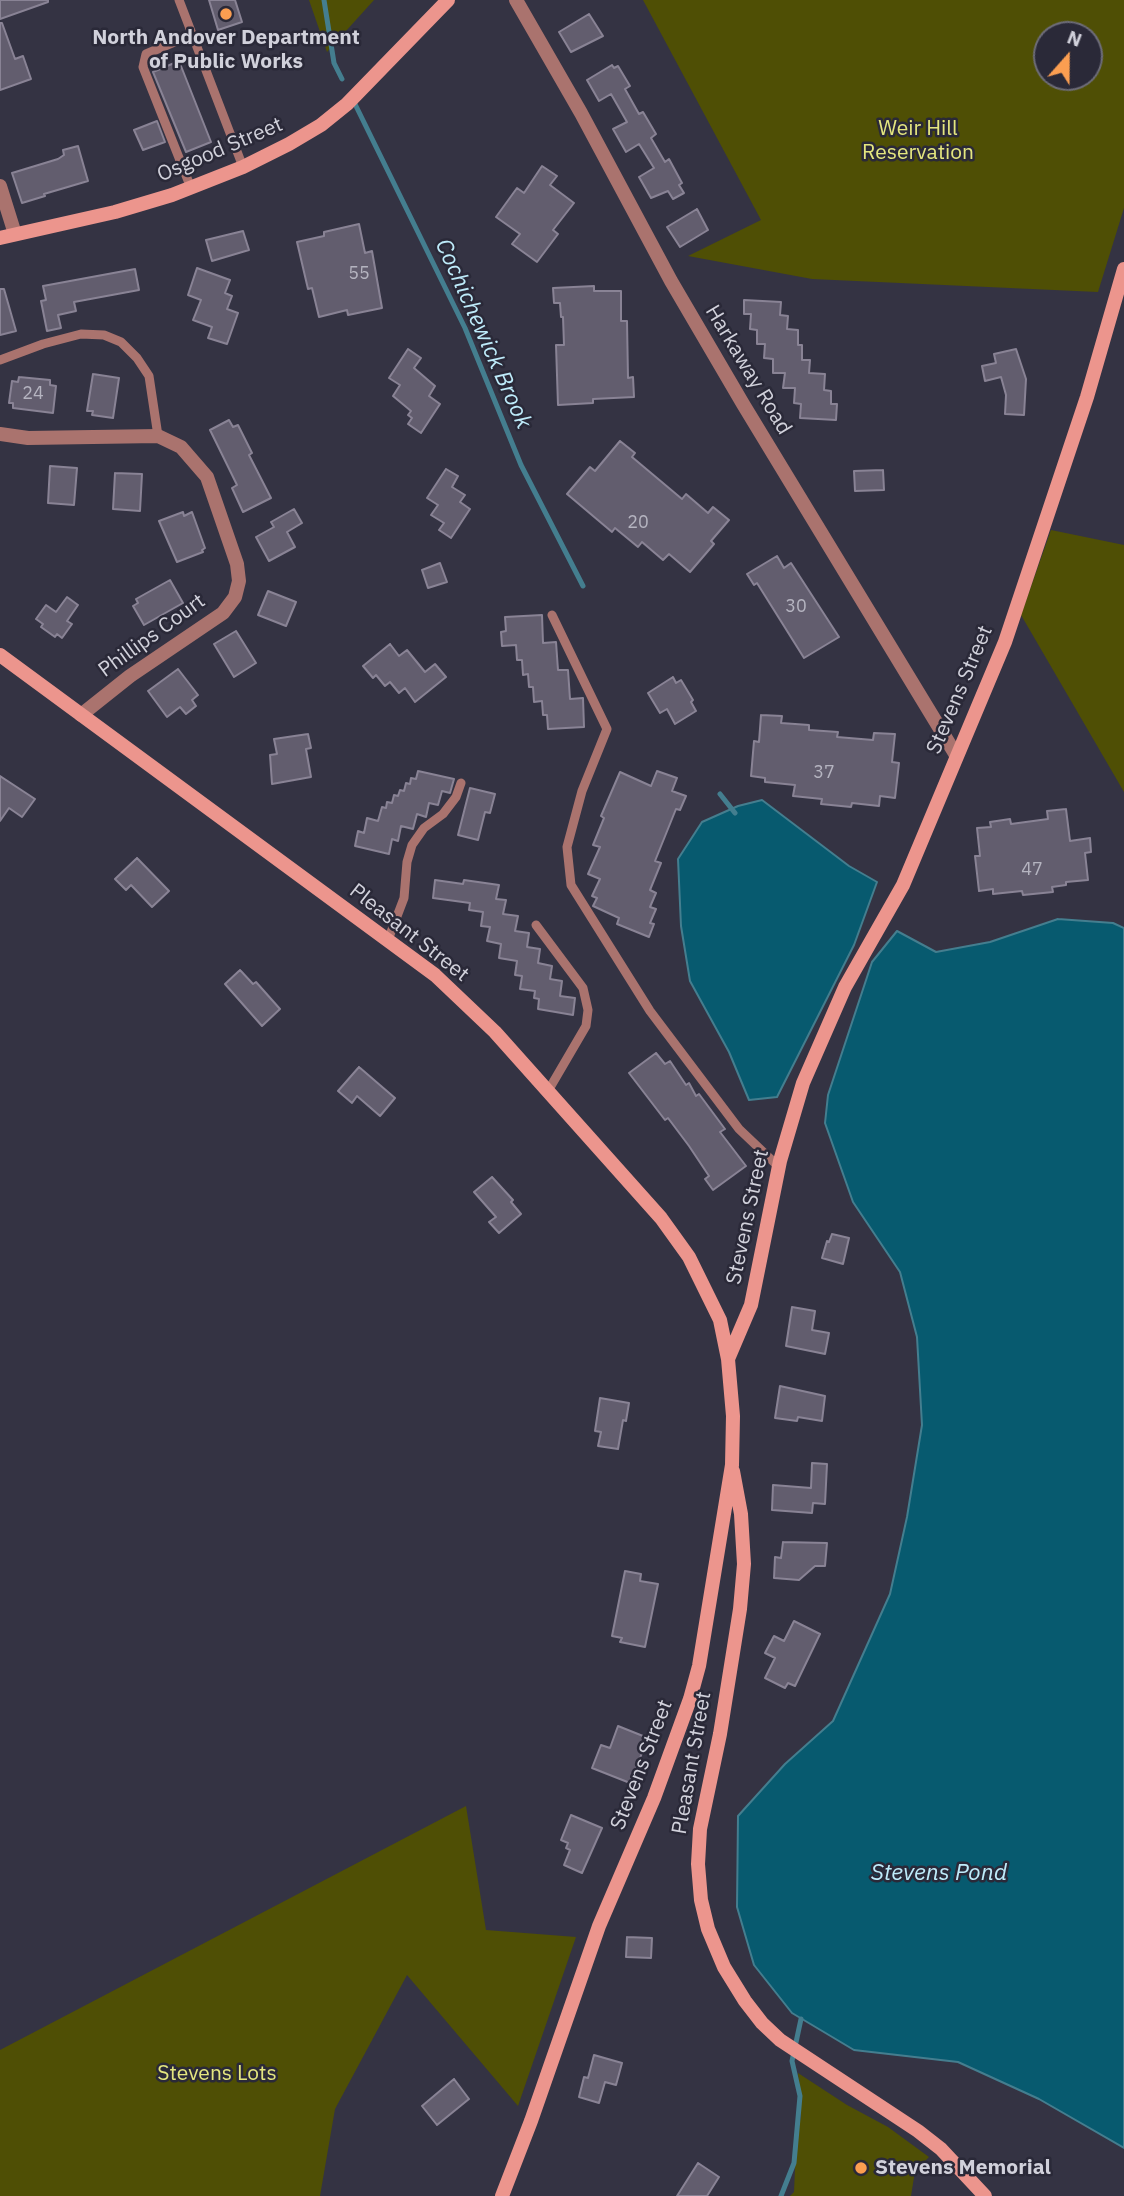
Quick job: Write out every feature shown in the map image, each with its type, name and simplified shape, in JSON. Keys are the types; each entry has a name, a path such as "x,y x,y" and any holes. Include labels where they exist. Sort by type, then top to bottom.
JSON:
{"street":[{"name":"Osgood Street","path":"0,238 115,212 191,188 243,167 298,139 347,104 447,0"},
{"name":"Harkaway Road","path":"516,0 581,113 678,293 956,755"},
{"path":"0,186 15,234"},
{"name":"Stevens Street","path":"502,2196 599,1926 659,1787 699,1666 732,1465 733,1416 728,1359 751,1305 779,1167 803,1083 845,987 903,885 1004,642 1087,397 1124,270"},
{"path":"0,434 27,438 158,436"},
{"name":"Phillips Court","path":"81,715 130,676 223,613 235,597 239,581 237,564 207,477 181,447 158,436"},
{"name":"Pleasant Street","path":"0,655 435,975 495,1032 661,1218 689,1257 720,1320 728,1359"},
{"name":"Pleasant Street","path":"732,1465 741,1514 744,1564 720,1734 700,1829 698,1864 701,1899 708,1929 724,1967 762,2023 780,2040 941,2149 985,2196"}],"lane":[{"path":"179,0 243,167"},
{"path":"191,36 146,54 143,67 191,188"},
{"path":"0,360 81,334 104,335 121,342 137,358 149,376 158,436"},
{"path":"552,615 607,729 582,791 567,847 571,886 650,1011 739,1129 779,1167"},
{"path":"388,940 404,898 407,862 412,845 424,828 443,814 456,797 461,783"},
{"path":"536,925 583,988 588,1010 586,1026 548,1091"}],"green space":[{"path":"309,0 374,0 327,52"},
{"name":"Weir Hill Reservation","path":"643,0 1124,0 1124,208 1098,292 812,279 688,256 761,220"},
{"path":"1051,530 1124,545 1124,792 1021,615"},
{"name":"Stevens Lots","path":"466,1806 486,1930 576,1937 518,2106 407,1975 335,2109 320,2196 0,2196 0,2050"},
{"path":"798,2073 847,2105 888,2127 929,2157 915,2171 911,2196 790,2196 794,2192 796,2146 801,2115"}],"water":[{"path":"762,800 849,866 877,882 854,945 777,1097 749,1100 729,1052 690,981 681,926 678,859 702,822 738,806"},
{"name":"Stevens Pond","path":"1058,919 1113,923 1124,928 1124,2148 1039,2099 958,2062 854,2050 792,2013 754,1965 737,1907 738,1816 785,1764 833,1721 890,1594 907,1517 922,1425 917,1337 900,1272 853,1202 825,1123 828,1095 872,962 897,931 936,952 990,942"}],"building":[{"path":"0,0 48,0 48,2 0,19"},
{"name":"North Andover Department of Public Works","path":"209,0 235,0 242,22 218,30"},
{"path":"589,14 603,36 571,52 559,32"},
{"path":"0,23 15,59 23,56 31,79 0,90"},
{"path":"179,61 211,142 186,152 153,72"},
{"path":"612,65 614,68 618,66 630,86 625,89 639,114 643,112 656,134 651,138 665,162 669,159 682,183 679,185 684,193 673,199 668,191 651,198 639,177 654,168 639,144 626,152 613,129 627,122 611,94 599,101 587,80"},
{"path":"157,121 165,142 143,150 134,130"},
{"path":"78,146 88,181 22,203 12,173 58,159 64,155 63,150"},
{"path":"542,166 557,176 550,185 574,203 553,230 558,234 537,262 512,244 520,234 496,217 517,188 524,193"},
{"path":"697,209 708,230 680,247 667,227"},
{"path":"359,224 365,253 372,251 382,308 348,315 347,310 319,317 312,288 308,289 297,242"},
{"path":"243,231 249,250 212,261 206,240"},
{"path":"197,268 230,280 225,293 232,296 227,309 238,313 227,344 208,338 212,327 193,320 201,300 188,295"},
{"path":"135,269 139,290 74,302 76,311 58,315 61,328 47,331 41,301 46,300 43,286"},
{"path":"594,286 594,291 621,291 621,321 627,321 628,378 633,377 634,397 593,399 593,403 558,405 556,345 564,345 563,317 560,303 554,303 553,288"},
{"path":"0,289 4,289 16,331 0,335"},
{"path":"744,300 781,302 780,315 788,316 787,329 798,330 802,360 810,360 809,373 825,374 824,390 831,391 831,404 837,404 836,420 800,418 801,404 794,403 795,388 783,388 785,373 773,373 773,359 764,358 765,344 757,344 757,330 750,329 751,314 744,314"},
{"path":"408,349 421,358 414,368 435,386 429,396 440,404 421,433 408,424 412,418 408,415 411,411 393,396 400,385 389,378"},
{"path":"1016,349 1026,379 1024,415 1005,414 1006,395 1001,377 985,381 982,366 996,363 994,354"},
{"path":"93,374 119,378 113,418 92,415 93,411 87,411"},
{"path":"19,377 50,380 50,385 56,386 53,413 13,408 13,403 9,403 12,381 18,382"},
{"path":"229,420 233,427 238,425 252,453 249,455 271,498 243,512 232,488 237,485 210,430"},
{"path":"620,441 635,453 632,457 682,499 686,494 708,513 713,507 729,520 711,541 714,544 690,572 669,554 663,560 642,542 638,547 615,528 612,532 567,494 590,467 595,471"},
{"path":"50,466 77,468 74,505 48,503"},
{"path":"446,469 458,476 452,487 465,495 460,502 470,509 451,538 439,530 444,523 431,515 438,505 427,498"},
{"path":"883,470 884,490 855,491 854,471"},
{"path":"115,473 142,474 140,511 113,509"},
{"path":"294,509 302,523 287,532 295,547 269,561 256,537 274,527 271,522"},
{"path":"183,512 184,516 192,512 205,548 203,552 177,562 159,521"},
{"path":"777,556 784,568 791,563 839,637 804,658 757,583 754,585 747,574"},
{"path":"440,563 447,582 428,588 422,570"},
{"path":"170,580 183,603 144,625 133,606 138,603 136,599"},
{"path":"268,591 296,602 286,626 258,615"},
{"path":"67,597 78,605 67,621 72,624 62,638 57,634 55,637 41,627 43,624 36,619 46,605 56,612"},
{"path":"542,615 543,643 556,642 558,670 568,670 570,699 583,698 584,727 548,729 542,701 534,702 533,687 529,687 528,674 523,675 522,660 517,660 516,645 502,646 501,632 506,631 505,617"},
{"path":"236,631 256,663 234,677 214,644"},
{"path":"390,644 399,656 407,650 425,672 435,664 446,677 415,702 405,688 399,693 390,682 385,686 376,675 373,678 363,666"},
{"path":"178,669 198,695 192,700 196,706 186,714 180,707 167,717 148,691"},
{"path":"673,677 676,683 681,680 696,711 675,724 667,709 660,713 648,693"},
{"path":"761,715 782,716 781,723 809,725 809,730 838,732 837,737 873,740 874,733 895,734 892,762 899,763 895,798 880,796 879,806 821,804 822,799 793,796 795,785 765,782 765,778 751,776 754,741 759,742"},
{"path":"308,734 311,748 306,749 311,777 272,784 270,755 277,754 274,739"},
{"path":"418,771 454,779 450,793 442,791 438,805 429,803 426,817 417,814 413,829 401,826 398,841 392,839 389,854 355,846 358,831 364,833 367,818 378,821 382,807 386,808 387,802 392,803 394,795 398,796 400,790 404,791 411,778 416,779"},
{"path":"657,771 677,778 672,791 686,796 680,810 676,809 655,861 661,863 650,890 656,893 650,907 656,909 650,923 654,924 649,937 617,924 619,918 593,906 597,898 592,896 600,879 588,874 600,847 593,845 604,818 601,816 620,772 651,786"},
{"path":"0,776 35,799 22,817 9,808 0,821"},
{"path":"470,788 495,794 490,813 485,812 478,840 458,835"},
{"path":"1066,809 1070,841 1090,838 1091,852 1085,853 1088,880 1066,882 1066,885 1052,887 1053,892 1023,895 1022,891 993,894 993,889 979,891 975,856 980,856 977,828 991,827 990,822 1010,819 1011,824 1048,819 1047,811"},
{"path":"137,858 169,891 152,907 131,885 126,890 115,879"},
{"path":"435,880 463,884 464,880 499,885 496,899 506,900 503,914 518,916 515,931 529,933 527,947 540,949 538,963 552,966 550,979 562,981 560,996 575,998 573,1015 538,1009 539,999 534,998 535,991 520,989 522,976 515,975 517,961 499,958 501,944 487,941 490,927 481,926 483,912 469,910 470,903 433,898"},
{"path":"240,970 253,984 256,982 280,1009 262,1026 225,984"},
{"path":"656,1053 665,1064 670,1061 686,1085 689,1083 696,1096 699,1094 725,1129 720,1132 746,1166 713,1190 705,1179 709,1176 689,1146 629,1073"},
{"path":"359,1067 395,1098 380,1116 357,1096 352,1103 338,1091"},
{"path":"492,1177 513,1200 511,1202 521,1214 499,1233 489,1222 496,1217 474,1192"},
{"path":"832,1234 849,1238 843,1264 822,1258"},
{"path":"792,1307 815,1311 812,1330 829,1333 825,1354 786,1346"},
{"path":"780,1386 825,1396 822,1421 798,1417 797,1421 775,1418"},
{"path":"600,1398 629,1403 618,1449 598,1446 601,1432 595,1431"},
{"path":"812,1463 827,1464 825,1504 813,1503 812,1513 772,1510 773,1485 811,1488"},
{"path":"783,1542 827,1543 825,1566 815,1566 799,1580 774,1578 775,1557 781,1558"},
{"path":"625,1571 641,1574 640,1581 658,1584 645,1647 620,1642 622,1638 612,1636"},
{"path":"794,1621 820,1634 795,1686 788,1683 785,1688 765,1678 775,1658 765,1653 774,1636 784,1641"},
{"path":"618,1726 648,1738 630,1783 592,1768 601,1745 610,1748"},
{"path":"571,1815 602,1828 582,1873 564,1865 570,1850 566,1848 568,1843 561,1840"},
{"path":"627,1937 652,1938 651,1958 626,1957"},
{"path":"594,2055 622,2063 616,2085 605,2082 599,2103 579,2097"},
{"path":"454,2079 469,2099 437,2125 422,2106"},
{"path":"698,2163 719,2177 707,2196 677,2196"}],"waterway":[{"name":"Cochichewick Brook","path":"324,0 334,63 342,79"},
{"name":"Cochichewick Brook","path":"354,102 465,328 521,465 583,586"},
{"path":"720,794 735,813"},
{"path":"781,2196 794,2163 800,2096 792,2061 801,2019"}],"place":[{"name":"North Andover Department of Public Works","path":"226,14"},
{"name":"Stevens Memorial","path":"861,2168"}]}
